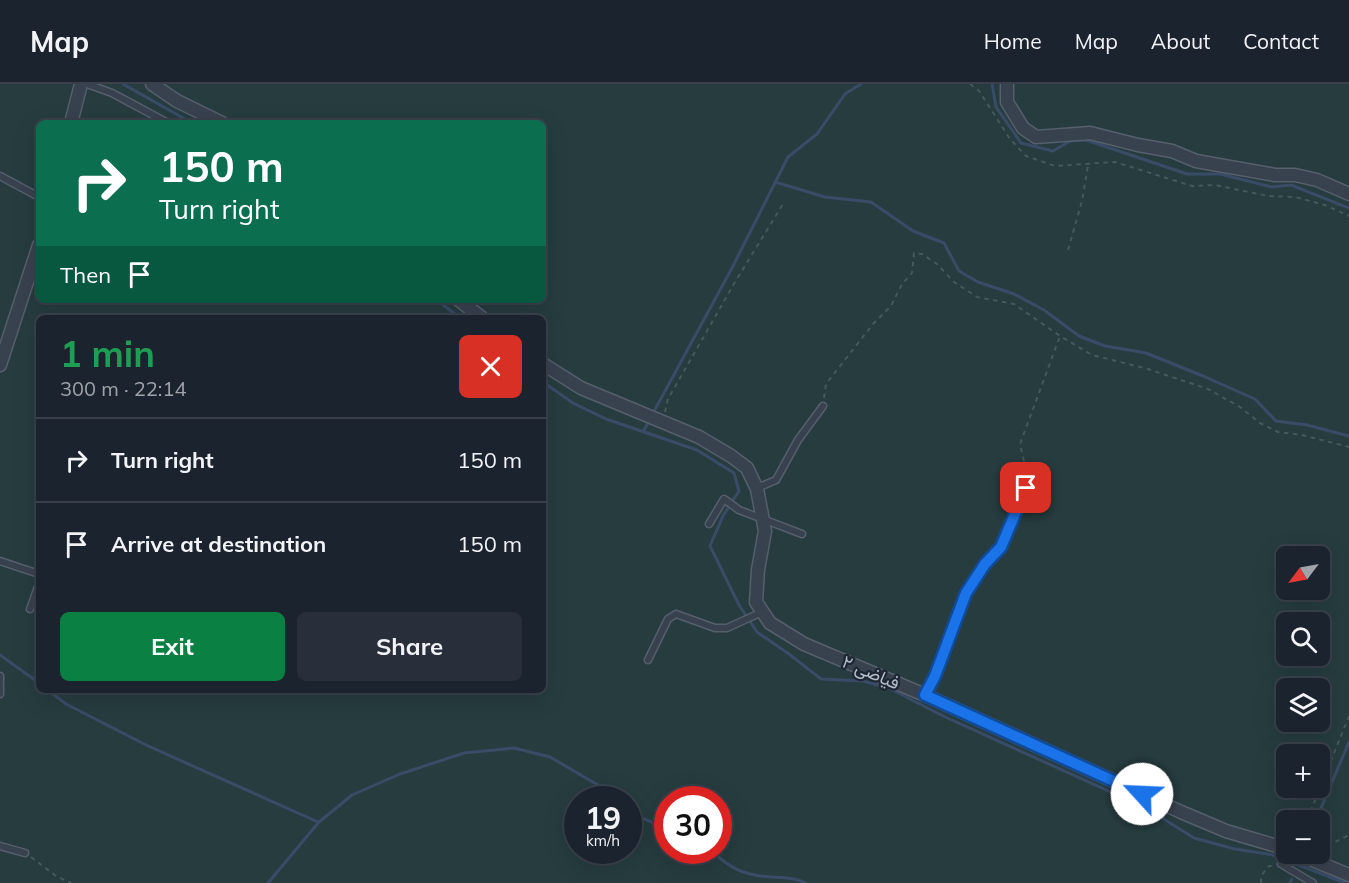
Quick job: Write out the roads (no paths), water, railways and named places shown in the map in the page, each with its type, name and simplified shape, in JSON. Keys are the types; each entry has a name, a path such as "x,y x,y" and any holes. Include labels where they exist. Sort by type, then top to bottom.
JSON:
{"street":[{"path":"72,120 81,84"},
{"path":"152,84 177,101 216,120"},
{"path":"1007,84 1007,102 1023,128 1036,137 1090,133 1172,151 1196,161 1275,175 1295,175 1349,194"},
{"path":"0,365 3,346 36,253"},
{"path":"463,303 478,315"},
{"path":"546,366 581,388 699,437 747,468 757,489 765,531 758,570 757,614"},
{"name":"فیاضی ۲","path":"757,614 804,644 925,695 1181,812 1276,851"},
{"name":"فیاضی ۲","path":"1324,864 1349,875"}],"lane":[{"path":"87,84 112,93 162,120"},
{"path":"0,176 36,195"},
{"path":"757,489 776,480 798,440 823,406"},
{"path":"925,695 935,676 966,593 985,564 1001,547 1017,513 1026,488 1025,470"},
{"path":"709,524 724,499 735,507 802,534"},
{"path":"1,563 36,573"},
{"path":"30,609 36,592"},
{"path":"648,660 668,619 676,614 715,628 727,628 757,614"},
{"path":"0,676 0,694"},
{"path":"0,846 25,853"},
{"path":"1295,864 1313,883"}],"waterway":[{"path":"123,84 187,120"},
{"path":"652,415 732,268 788,157 817,134 845,94 861,84"},
{"path":"992,84 996,107 1021,143 1053,151 1070,141 1086,140 1187,174 1220,174 1272,187 1291,185 1349,208"},
{"path":"775,182 825,197 871,202 913,231 944,243 959,271 978,282 1014,294 1044,310 1079,336 1105,346 1146,353 1203,376 1255,399 1276,421 1307,425 1349,436"},
{"path":"441,303 456,315"},
{"path":"546,384 573,403 606,419 697,450 734,473 739,491 723,516 710,546 739,605 757,632 821,679 863,681 889,688 943,716 1146,808 1194,838 1235,849 1273,855 1345,883"},
{"path":"643,432 649,421"},
{"path":"0,655 36,681"},
{"path":"52,693 66,704 146,745 318,822"},
{"path":"1320,810 1349,742"},
{"path":"268,883 319,822 352,795 400,774 464,753 514,748 550,757 600,786"},
{"path":"642,818 654,823"},
{"path":"728,864 748,874 794,879 806,883"},
{"path":"1290,883 1292,879"}]}
